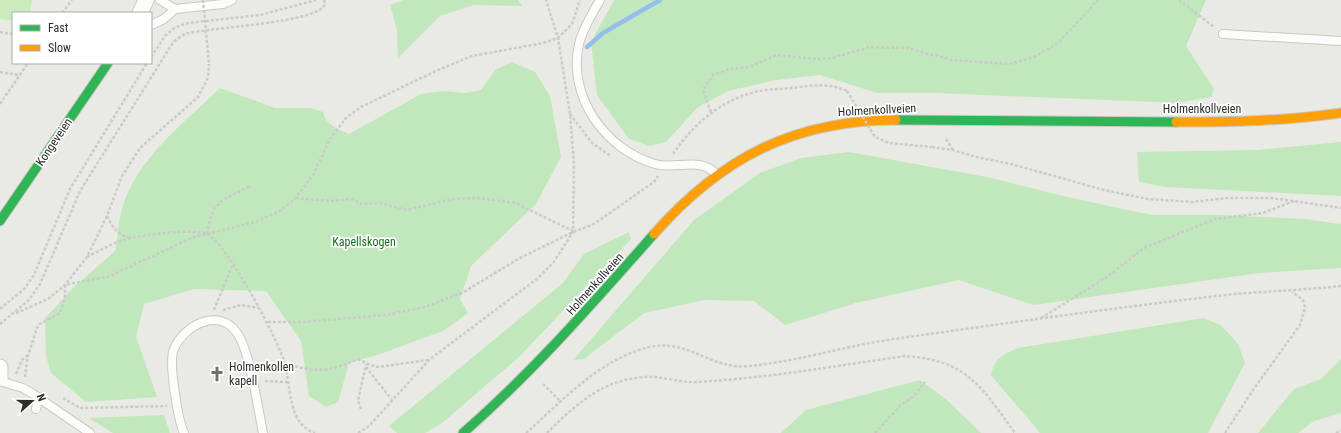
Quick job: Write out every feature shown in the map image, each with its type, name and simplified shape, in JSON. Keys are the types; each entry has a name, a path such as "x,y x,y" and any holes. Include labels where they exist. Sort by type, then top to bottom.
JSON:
{"main road":[{"name":"Kongeveien","path":"0,221 107,64"},
{"name":"Holmenkollveien","path":"463,433 530,371 582,316 679,207 717,174 742,158 784,138 826,126 853,121 941,119 1242,122 1341,113"}],"street":[{"path":"140,12 146,0"},
{"path":"0,367 4,381"}],"lane":[{"path":"160,0 175,9"},
{"path":"152,25 164,19 175,9 223,4 232,0"},
{"path":"600,0 584,30 578,55 579,79 585,102 595,121 617,144 638,157 656,164 700,164 710,167 717,174"},
{"path":"1223,34 1341,42"},
{"path":"184,433 174,384 172,357 174,349 191,328 210,319 226,322 232,327 244,345 263,433"},
{"path":"4,381 23,388 38,397 79,429 90,433"},
{"path":"36,410 38,397"}],"path":[{"path":"63,12 72,0"},
{"path":"14,314 48,299 65,285 87,257 107,216 122,176 140,148 198,97 208,78 209,64 203,0"},
{"path":"152,56 165,36 174,28 188,23 260,15 316,0"},
{"path":"0,324 14,314 29,300 40,284 80,191 174,41 183,35 192,32 249,26 291,18 320,10 325,4 324,0"},
{"path":"358,433 369,426 429,360 538,278 553,263 573,232 574,164 570,114 558,38 546,0"},
{"path":"65,285 110,276 161,251 207,234 255,222 278,212 296,198 313,175 330,139 346,118 361,107 438,70 472,56 543,43 558,38 572,24 580,0"},
{"path":"711,112 703,90 713,75 730,69 748,66 777,55 816,59 832,58 870,47 907,48 952,60 1009,64 1034,57 1058,43 1098,0"},
{"path":"1179,0 1223,34"},
{"path":"0,32 12,34"},
{"path":"0,104 27,64"},
{"path":"0,309 24,289 34,275 70,189 147,64"},
{"path":"0,72 20,75"},
{"path":"268,322 302,322 386,315 425,307 462,293 520,258 573,232 594,224 654,182 684,138 711,112 731,100 760,91 821,85 836,87 847,91 875,137 889,143 953,150 976,158 1011,164 1104,190 1148,199 1192,202 1227,198 1259,198 1294,201 1341,208"},
{"path":"207,234 210,214 217,204 250,186"},
{"path":"296,198 330,201 352,199 361,204 380,203 406,210 452,199 478,198 515,203 573,232"},
{"path":"1039,319 1107,277 1144,248 1215,219 1263,213 1294,201"},
{"path":"107,216 113,228 120,235 131,238"},
{"path":"87,257 131,238 175,233 207,234 221,246 268,322 285,364 292,406 300,423 315,433"},
{"path":"232,266 213,313 241,305 260,308"},
{"path":"23,388 25,369 38,325 60,313 65,298 65,285"},
{"path":"526,433 578,386 604,367 638,350 656,346 675,346 693,351 710,360 729,366 747,367 773,364 847,346 1039,319 1235,294 1291,291 1341,286"},
{"path":"1225,433 1252,390 1300,325 1305,308 1303,300 1291,291"},
{"path":"4,381 29,354"},
{"path":"547,433 584,401 615,383 635,378 653,377 694,383 757,378 905,356 928,358 942,362 960,371 974,381 1015,433"},
{"path":"285,364 314,371 337,368 358,359 366,365 392,400"},
{"path":"366,365 378,367 429,360"},
{"path":"361,409 358,401 366,365"},
{"path":"530,371 561,402"},
{"path":"252,382 288,382"},
{"path":"875,433 901,405 914,397 925,382"},
{"path":"56,394 80,408 173,406"},
{"path":"1336,433 1341,430"}],"green space":[{"path":"0,0 32,0 30,12 12,12 12,21 0,19"},
{"path":"403,0 518,0 522,6 474,5 440,16 398,58 397,30 390,5"},
{"path":"614,0 1206,0 1186,46 1214,89 1211,97 1177,103 936,93 877,93 820,75 776,80 728,91 698,107 666,142 650,146 629,139 597,95 591,42"},
{"name":"Kapellskogen","path":"512,62 535,72 550,96 561,157 536,204 471,266 460,299 468,313 443,331 377,355 349,363 338,402 326,407 309,396 301,341 266,291 194,289 144,304 136,337 157,397 86,402 51,373 46,356 45,318 73,288 115,251 122,209 138,174 177,128 220,88 275,108 311,108 323,112 329,123 349,134 421,94 445,91 464,93 481,90 495,70"},
{"path":"1341,142 1341,196 1165,187 1139,182 1137,152 1257,150"},
{"path":"849,152 992,178 1076,199 1152,215 1221,215 1304,219 1341,224 1341,268 1259,273 1034,305 959,280 856,303 785,325 754,301 705,300 644,313 584,359 573,360 694,220 760,173 801,158"},
{"path":"629,232 631,239 519,357 442,423 425,433 397,433 389,426 563,283 584,254"},
{"path":"1203,318 1221,325 1238,344 1245,363 1208,433 1040,433 991,375 997,360 1000,357 1018,348"},
{"path":"1341,359 1341,413 1314,421 1298,433 1258,433 1294,389 1321,379"},
{"path":"920,380 947,400 981,433 781,433 806,410"},
{"path":"164,415 170,433 113,433 89,418"}],"waterway":[{"path":"587,47 603,33 660,0"}],"traffic: fast":[{"path":"0,221 107,64"},
{"path":"896,120 1176,122"},
{"path":"463,433 489,410 538,361 654,234"}],"traffic: slow":[{"path":"1176,122 1218,122 1300,118 1341,113"},
{"path":"654,234 679,207 706,184 733,165 762,148 792,136 825,127 859,122 896,120"}],"place":[{"name":"Holmenkollen kapell","path":"217,374"}]}
